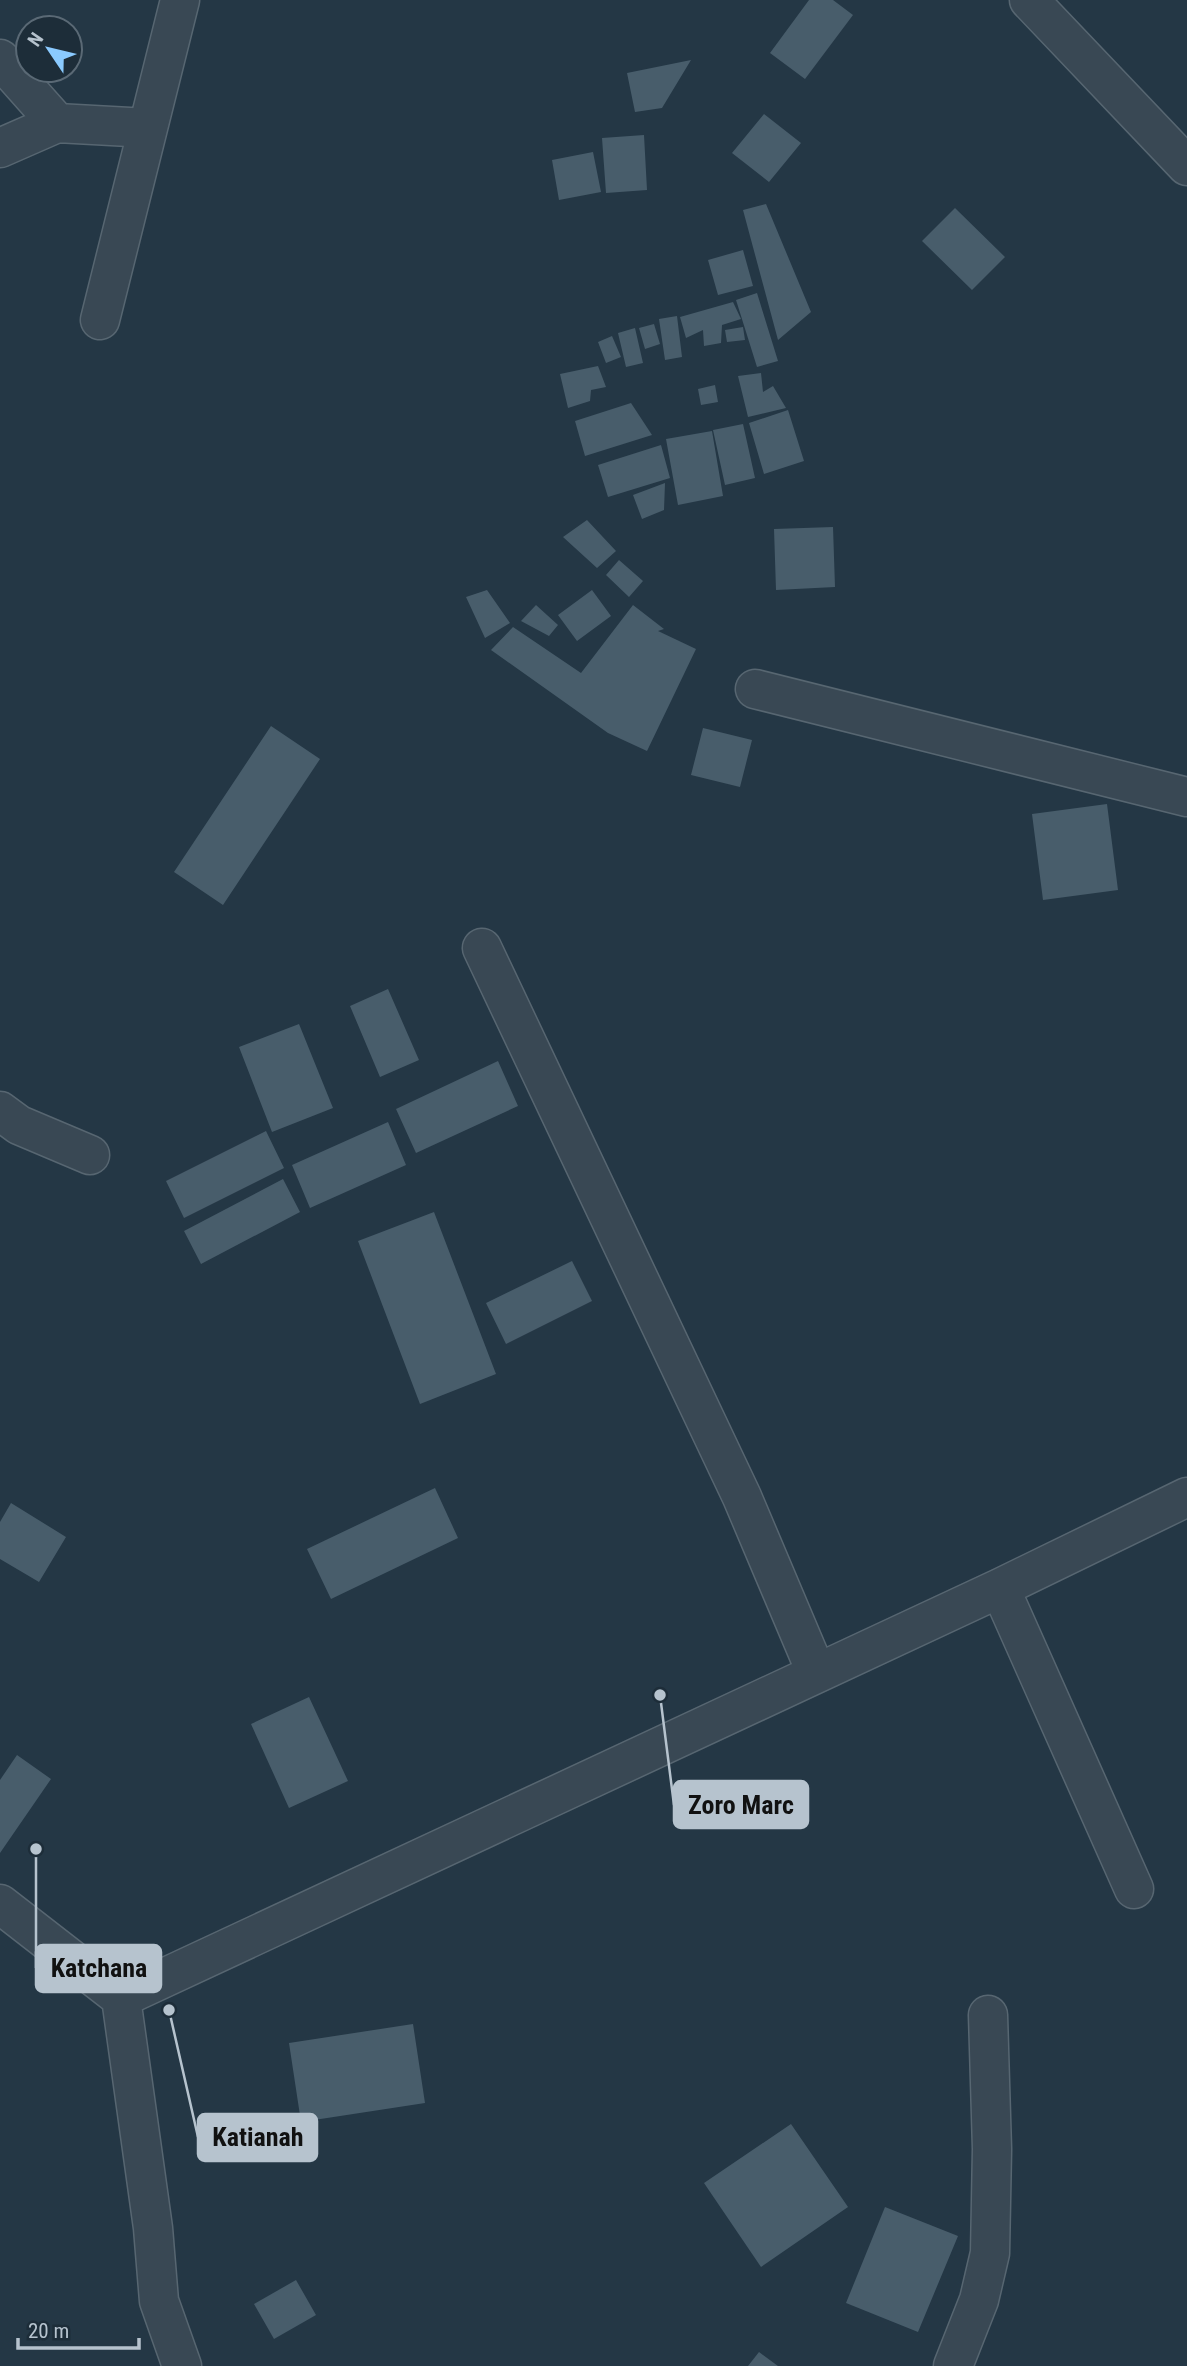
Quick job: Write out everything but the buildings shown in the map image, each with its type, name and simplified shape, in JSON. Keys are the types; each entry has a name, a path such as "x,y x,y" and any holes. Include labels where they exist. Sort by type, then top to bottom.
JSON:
{"street":[{"path":"100,320 180,0"},
{"path":"1029,0 1187,166"},
{"path":"0,59 57,123"},
{"path":"0,148 57,123 148,128"},
{"path":"755,689 1187,797"},
{"path":"482,948 742,1497 816,1672"},
{"path":"0,1111 19,1125 90,1156"},
{"path":"121,1998 1000,1588 1187,1497"},
{"path":"1000,1588 1134,1889"},
{"path":"0,1904 121,1998 153,2228 159,2301 182,2366"},
{"path":"953,2366 979,2300 990,2253 992,2149 988,2015"}],"place":[{"name":"Zoro Marc","path":"660,1695"},
{"name":"Katchana","path":"36,1849"},
{"name":"Katianah","path":"169,2010"}]}
